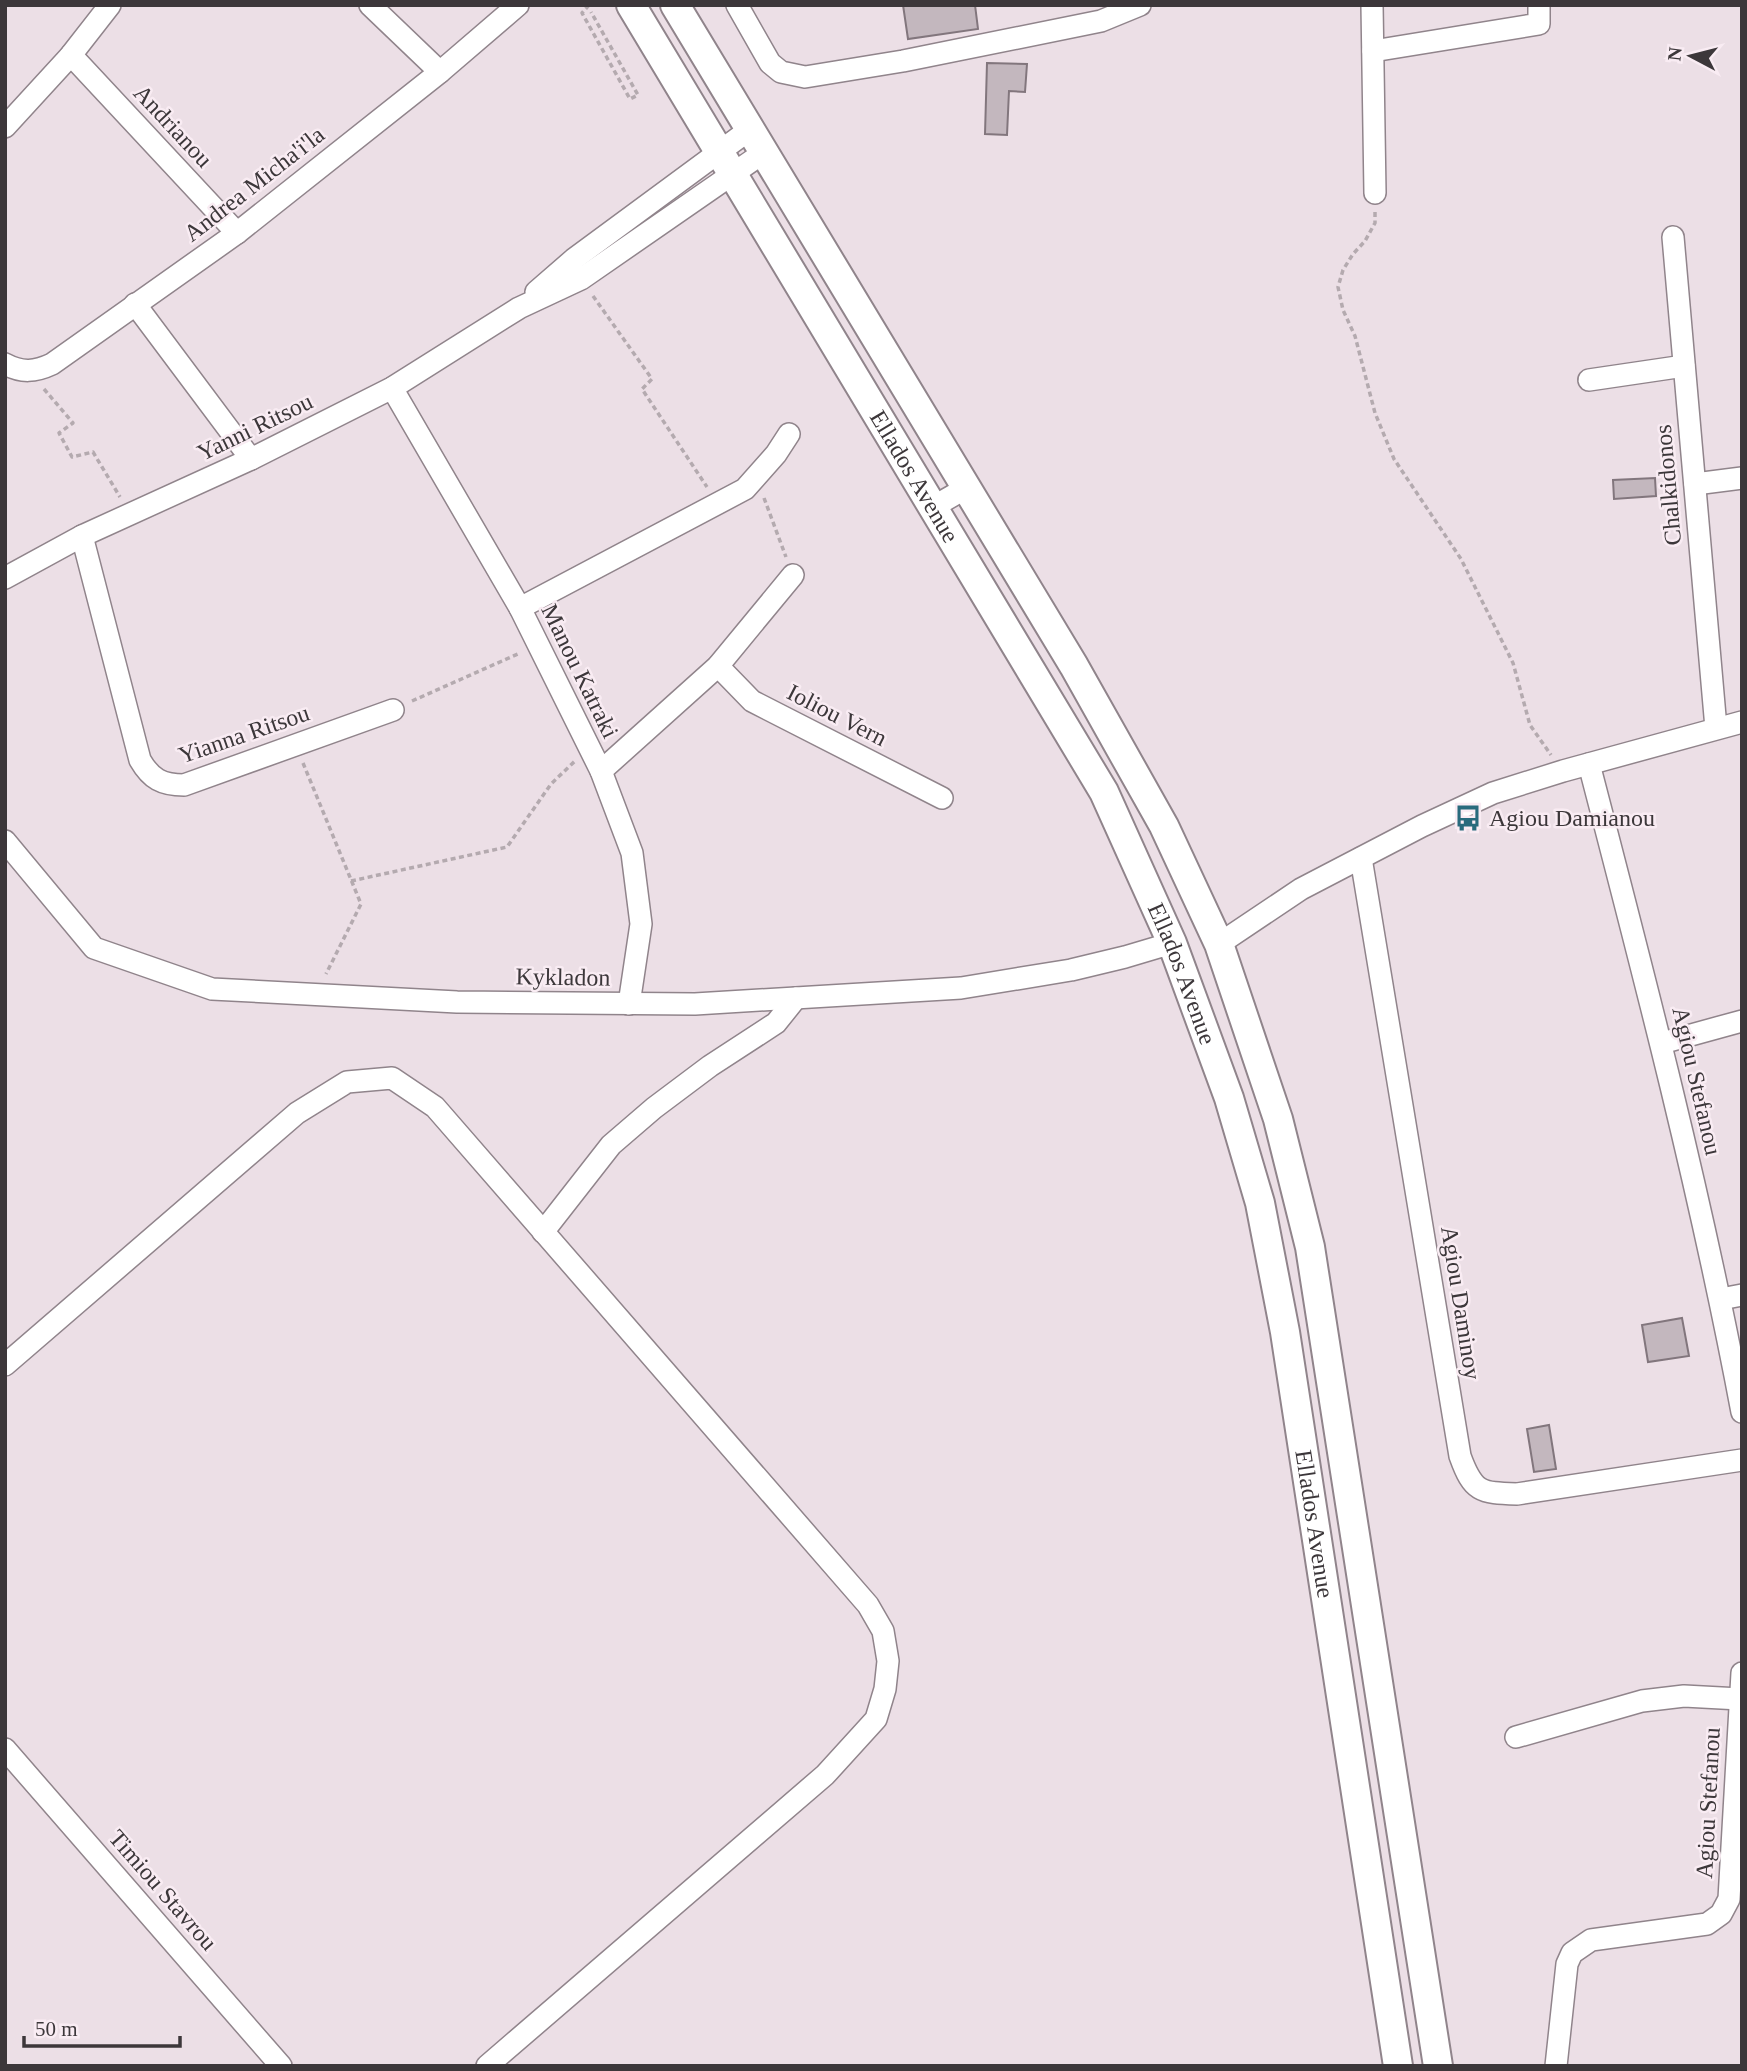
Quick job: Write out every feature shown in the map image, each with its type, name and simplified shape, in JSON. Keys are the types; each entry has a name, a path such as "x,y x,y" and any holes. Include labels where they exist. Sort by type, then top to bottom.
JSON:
{"main road":[{"name":"Ellados Avenue","path":"631,5 1104,792 1172,943 1229,1098 1262,1216 1285,1332 1398,2066"},
{"name":"Ellados Avenue","path":"675,5 1074,666 1164,826 1219,944 1278,1119 1311,1247 1438,2066"}],"street":[{"path":"5,127 71,55 110,5"},
{"path":"370,5 440,72"},
{"name":"Andrea Micha'i'la","path":"28,371 40,370 52,364 237,233 440,72 518,5"},
{"path":"737,5 771,63 781,72 793,76 819,76 1101,21 1140,5"},
{"path":"1372,5 1375,193"},
{"path":"1373,51 1539,24 1539,5"},
{"name":"Andrianou","path":"71,55 237,233"},
{"name":"Yanni Ritsou","path":"519,308 574,259 756,141"},
{"name":"Yanni Ritsou","path":"5,578 82,536 251,459 391,388 519,308 581,279 725,163"},
{"name":"Chalkidonos","path":"1673,237 1716,728"},
{"path":"135,304 251,459"},
{"path":"5,364 28,371"},
{"path":"1589,380 1684,366"},
{"name":"Manou Katraki","path":"391,388 520,608 601,771 632,853 641,924 629,1004"},
{"path":"520,608 745,489 776,454 789,434"},
{"path":"1695,484 1742,478"},
{"path":"933,508 966,488"},
{"name":"Yianna Ritsou","path":"82,536 140,760 148,774 159,782 184,785 393,710"},
{"path":"601,771 718,666 793,575"},
{"name":"Ioliou Vern","path":"718,666 752,701 942,798"},
{"path":"1219,944 1301,889 1422,826 1493,793 1742,722"},
{"name":"Agiou Stefanou","path":"1589,764 1731,1297 1742,1412"},
{"name":"Kykladon","path":"5,841 94,948 212,989 457,1002 695,1004 961,988 1072,970 1172,943"},
{"name":"Agiou Daminoy","path":"1361,858 1460,1456 1469,1480 1478,1488 1492,1493 1517,1494 1742,1460"},
{"path":"543,1232 611,1144 710,1066 776,1023 796,998"},
{"path":"1662,1043 1742,1021"},
{"path":"5,1365 297,1113 347,1082 392,1078 435,1107 868,1605 883,1631 888,1661 885,1689 876,1720 825,1775 487,2066"},
{"name":"Agiou Stefanou","path":"1556,2066 1567,1964 1572,1953 1591,1940 1707,1924 1731,1914 1729,1899 1742,1673"},
{"path":"1516,1737 1642,1701 1684,1696 1740,1699"},
{"name":"Timiou Stavrou","path":"5,1749 281,2066"}],"path":[{"path":"589,5 582,13 630,99 638,95 592,12"},
{"path":"1375,193 1375,223 1343,270 1338,287 1343,310 1355,336 1375,413 1394,459 1461,559 1513,663 1530,725 1563,771"},
{"path":"581,279 652,379 642,389 718,503"},
{"path":"28,371 73,423 59,433 72,457 93,452 130,514"},
{"path":"756,477 793,575"},
{"path":"393,710 538,645"},
{"path":"296,744 360,904 316,995"},
{"path":"352,881 507,847 551,784 589,747"}],"building":[{"path":"903,5 975,5 978,29 908,39"},
{"path":"987,63 1027,64 1025,92 1009,91 1007,135 985,134"},
{"path":"1655,478 1656,496 1614,499 1613,480"},
{"path":"1682,1318 1689,1356 1648,1362 1642,1325"},
{"path":"1549,1425 1556,1469 1534,1472 1527,1429"}],"place":[{"name":"Agiou Damianou","path":"1468,818"}]}
